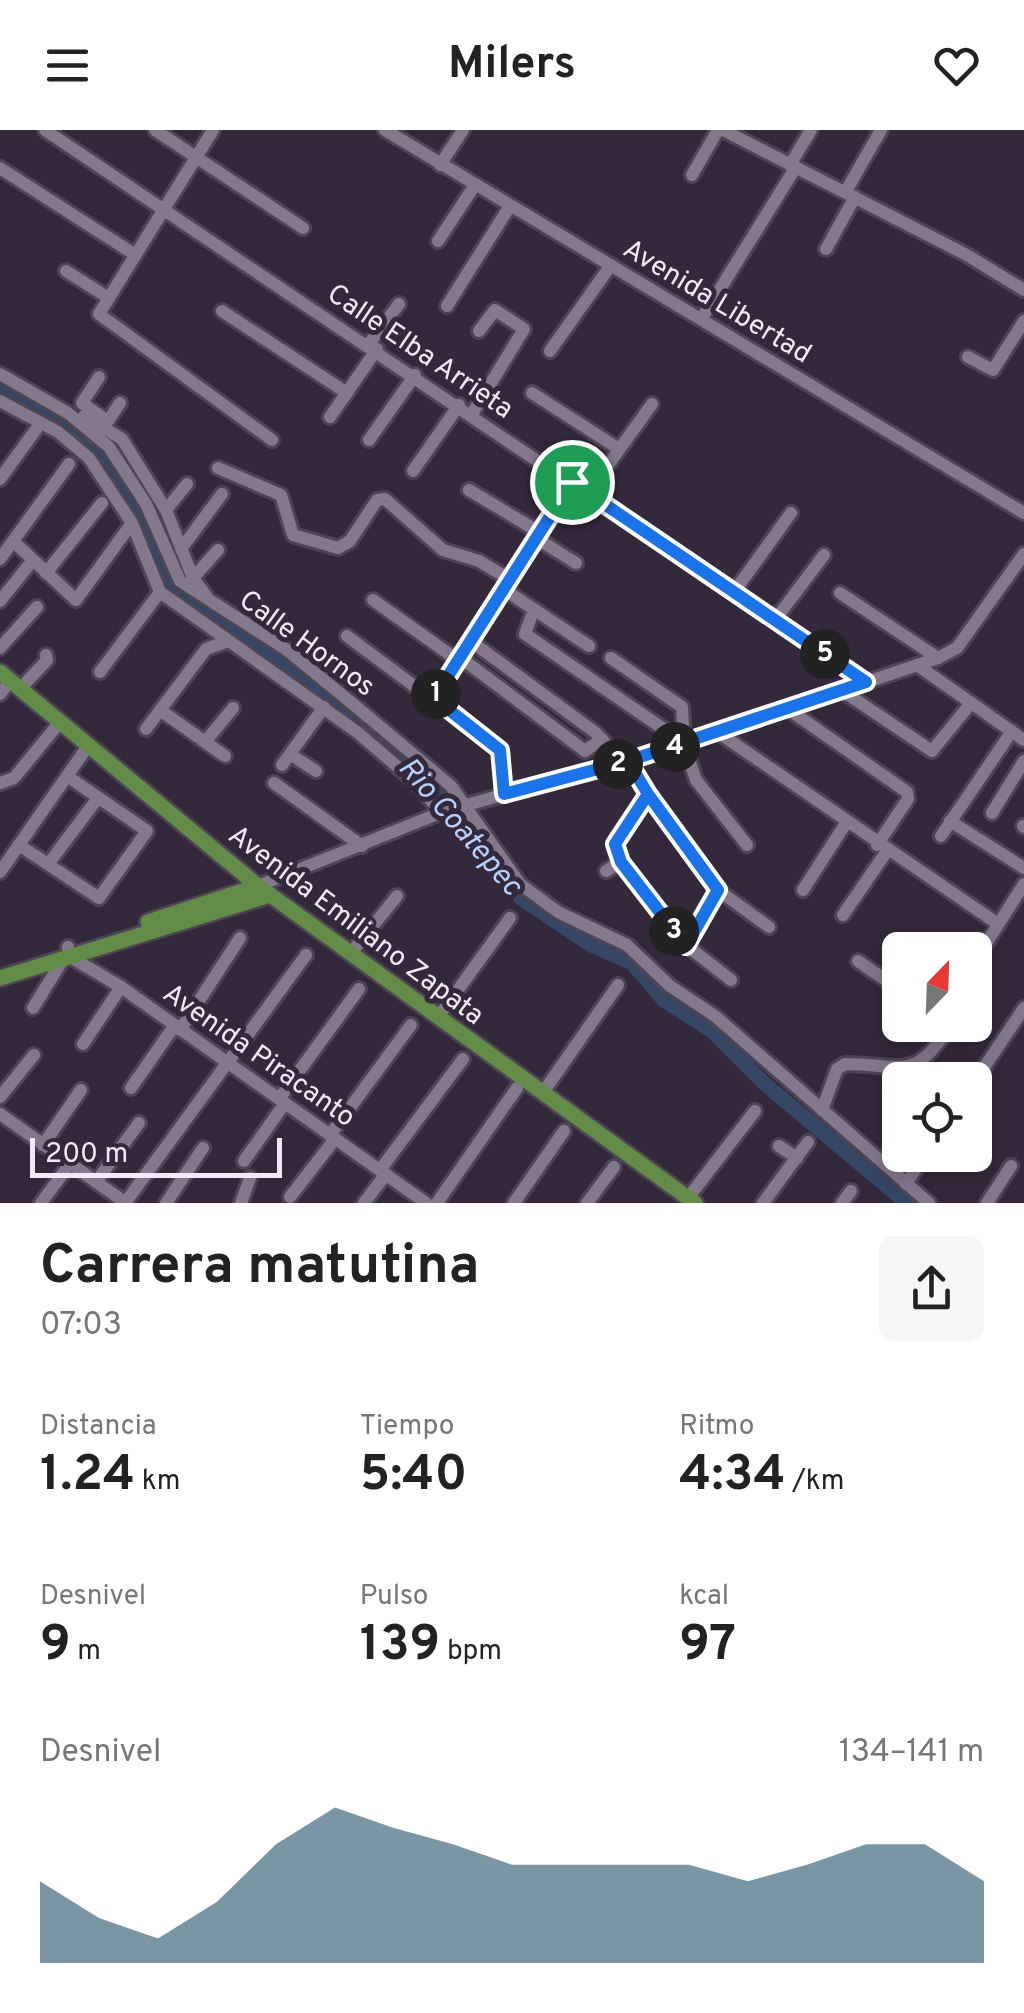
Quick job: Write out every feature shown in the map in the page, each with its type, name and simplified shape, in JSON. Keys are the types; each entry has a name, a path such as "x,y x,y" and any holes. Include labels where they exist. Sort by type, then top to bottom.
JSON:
{"main road":[{"name":"Avenida Emiliano Zapata","path":"8,684 60,722 264,891 691,1200"},
{"path":"0,978 264,891"},
{"path":"0,967 67,954"}],"street":[{"name":"Calle Elba Arrieta","path":"45,130 373,346 866,682"},
{"path":"155,130 303,228"},
{"path":"212,130 99,314 272,440"},
{"name":"Avenida Libertad","path":"386,130 1024,512"},
{"path":"440,164 463,130"},
{"path":"692,174 720,130 851,194 1024,290"},
{"path":"702,318 812,130"},
{"path":"826,249 880,130"},
{"path":"0,168 134,254"},
{"path":"438,241 475,185"},
{"path":"447,306 510,206"},
{"path":"550,350 611,265"},
{"path":"66,271 108,296"},
{"path":"330,417 399,304"},
{"path":"472,414 524,329 495,310 479,331"},
{"path":"222,312 347,393"},
{"path":"968,357 992,370 1024,320"},
{"name":"Calle Hornos","path":"0,374 68,413 109,447 146,504 180,582 287,650 466,804 488,843 520,884 558,912 627,946 930,1203"},
{"path":"369,440 415,375"},
{"path":"99,378 82,404 108,421 122,439 166,510 193,578 212,603"},
{"path":"532,393 619,449"},
{"path":"0,401 90,458 132,524 160,592 324,707 414,782 443,812"},
{"path":"108,421 120,403"},
{"path":"588,493 652,404"},
{"path":"414,472 459,405"},
{"path":"68,413 80,413 122,439"},
{"path":"0,478 40,424"},
{"path":"0,559 70,464"},
{"path":"218,468 281,494 293,535 338,548 350,542 376,500 385,499 443,550 479,561 589,646"},
{"path":"434,698 572,482"},
{"path":"166,510 187,484"},
{"path":"469,490 576,563"},
{"path":"181,549 222,494"},
{"path":"46,573 102,503"},
{"path":"734,592 791,512"},
{"path":"14,542 76,600 132,524"},
{"path":"193,578 218,550"},
{"path":"264,891 466,804 679,746 938,658 957,648 1024,554"},
{"path":"775,620 824,555"},
{"path":"0,600 32,560"},
{"path":"100,672 160,592"},
{"path":"840,593 938,658"},
{"path":"373,600 585,751 602,739"},
{"path":"0,648 37,607"},
{"path":"531,617 524,634 668,732 696,780 747,845"},
{"path":"346,636 500,750 504,794"},
{"path":"146,729 206,649 228,642"},
{"path":"472,642 602,739 626,762 718,890 769,927"},
{"path":"8,684 47,660 46,655"},
{"path":"612,658 682,708 679,746"},
{"path":"918,666 1024,740"},
{"path":"841,690 932,751 971,703"},
{"path":"316,771 286,759 324,707"},
{"path":"205,742 232,708"},
{"path":"788,709 907,792 908,798 882,848 843,915"},
{"path":"160,710 225,756"},
{"path":"0,782 14,778 60,722"},
{"path":"942,836 1012,731"},
{"path":"719,733 998,924"},
{"path":"0,872 88,746"},
{"path":"992,813 1024,761"},
{"path":"19,845 99,898 147,831 66,776"},
{"path":"274,783 362,846"},
{"path":"648,794 615,844 621,862 686,946 731,980"},
{"path":"49,863 98,798"},
{"path":"950,821 1024,868"},
{"path":"803,890 846,823"},
{"path":"606,871 621,862"},
{"path":"992,934 1018,907 1024,884"},
{"path":"686,946 718,890"},
{"path":"351,953 397,896"},
{"path":"439,1016 510,918"},
{"path":"131,1088 240,938"},
{"path":"33,1008 67,954"},
{"name":"Avenida Piracanto","path":"67,954 121,987 426,1203"},
{"path":"2,1119 125,1203 230,1064 306,954"},
{"path":"858,961 882,978"},
{"path":"544,1092 618,985"},
{"path":"83,1044 121,987"},
{"path":"244,1161 359,989"},
{"path":"988,1062 1024,1008"},
{"path":"290,1197 411,1025"},
{"path":"822,1110 838,1069 845,1064 866,1068 908,1066 932,1053 939,1042"},
{"path":"0,1097 34,1054"},
{"path":"364,1203 464,1059"},
{"path":"437,1203 517,1088"},
{"path":"43,1145 82,1090"},
{"path":"691,1200 755,1111"},
{"path":"96,1182 139,1123"},
{"path":"514,1203 564,1131"},
{"path":"763,1203 808,1142"},
{"path":"779,1146 797,1158"},
{"path":"166,1203 203,1148"},
{"path":"41,1203 70,1164"},
{"path":"987,1203 1011,1166"},
{"path":"588,1203 614,1167"},
{"path":"906,1184 914,1172"},
{"path":"241,1203 250,1178"}],"waterway":[{"name":"Rio Coatepec","path":"0,386 75,431 126,489 179,593 379,734 443,794 521,898 591,945 632,963 664,1000 712,1031 765,1084 907,1203"}],"route":[{"path":"572,482 434,698 500,750 504,794 628,761 718,890 686,946 621,862 615,844 648,794 628,761 866,682 572,482"}]}
